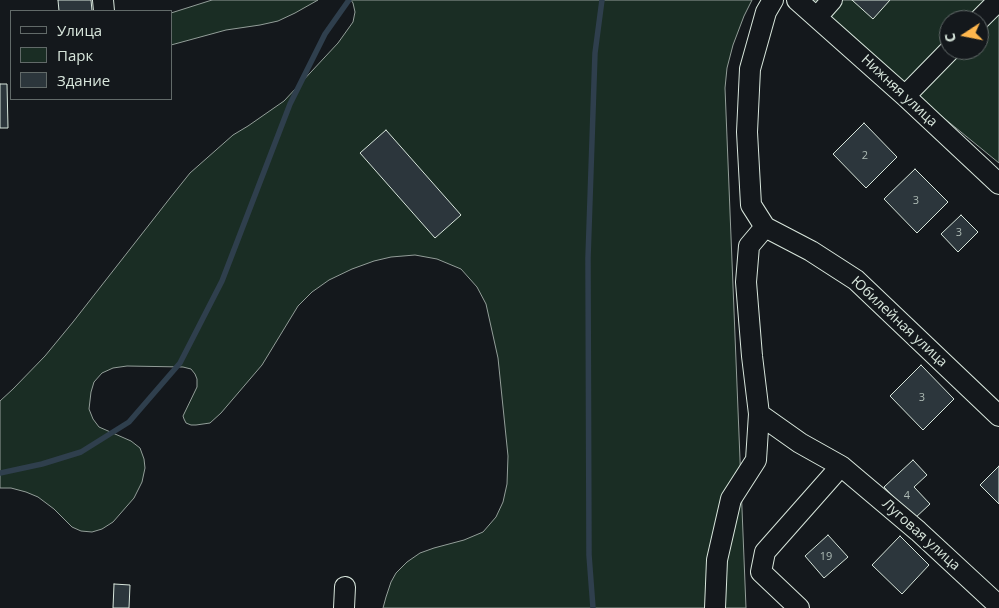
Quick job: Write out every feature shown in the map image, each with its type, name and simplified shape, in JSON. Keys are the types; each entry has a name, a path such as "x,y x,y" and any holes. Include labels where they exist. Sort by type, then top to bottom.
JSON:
{"street":[{"path":"715,608 717,560 731,499 756,460 759,414 746,282 750,246 765,227 752,204 748,132 750,69 766,12 773,0"},
{"name":"Нижняя улица","path":"797,0 905,96 999,184"},
{"path":"817,17 832,0"},
{"path":"989,10 999,0"},
{"path":"905,96 940,60"},
{"name":"Юбилейная улица","path":"765,227 811,251 856,280 999,416"},
{"name":"Луговая улица","path":"759,414 800,443 841,466 918,531 999,606"},
{"path":"799,608 761,572 765,552 841,466"},
{"path":"344,608 345,588"}],"green space":[{"path":"212,0 318,0 278,21 226,30 172,45 172,13"},
{"path":"351,0 752,0 733,45 727,68 725,88 746,608 383,608 391,582 396,573 407,562 420,553 464,540 483,532 496,517 503,502 507,484 508,456 498,358 486,304 477,287 461,269 437,259 415,255 374,261 329,280 312,292 298,306 262,365 221,413 210,423 191,425 186,423 184,419 183,416 197,387 197,379 191,369 183,367 127,366 113,368 102,373 94,382 91,392 89,409 93,419 99,427 131,441 140,448 145,468 142,482 134,498 113,522 102,529 92,532 81,531 72,527 54,509 38,497 11,488 0,488 0,401 45,356 190,173 233,135 284,101 338,43 353,22 355,12"},
{"path":"799,0 999,0 999,163"}],"building":[{"path":"58,0 91,0 92,10 59,10"},
{"path":"852,0 890,0 873,19"},
{"path":"0,84 7,84 8,128 0,128"},
{"path":"864,123 897,157 866,188 833,154"},
{"path":"386,130 461,215 435,238 360,153"},
{"path":"915,169 948,202 917,233 884,199"},
{"path":"961,215 978,232 958,252 941,234"},
{"path":"921,365 954,399 923,430 890,396"},
{"path":"913,460 927,475 914,487 930,504 914,519 884,487"},
{"path":"999,466 999,504 980,485"},
{"path":"828,535 848,557 824,578 805,556"},
{"path":"900,536 929,565 902,594 872,565"},
{"path":"114,584 130,585 129,608 113,608"}],"waterway":[{"path":"0,473 42,464 81,452 129,422 180,363 222,281 290,104 325,34 349,0"},
{"path":"593,608 589,555 588,258 595,53 602,0"}]}
